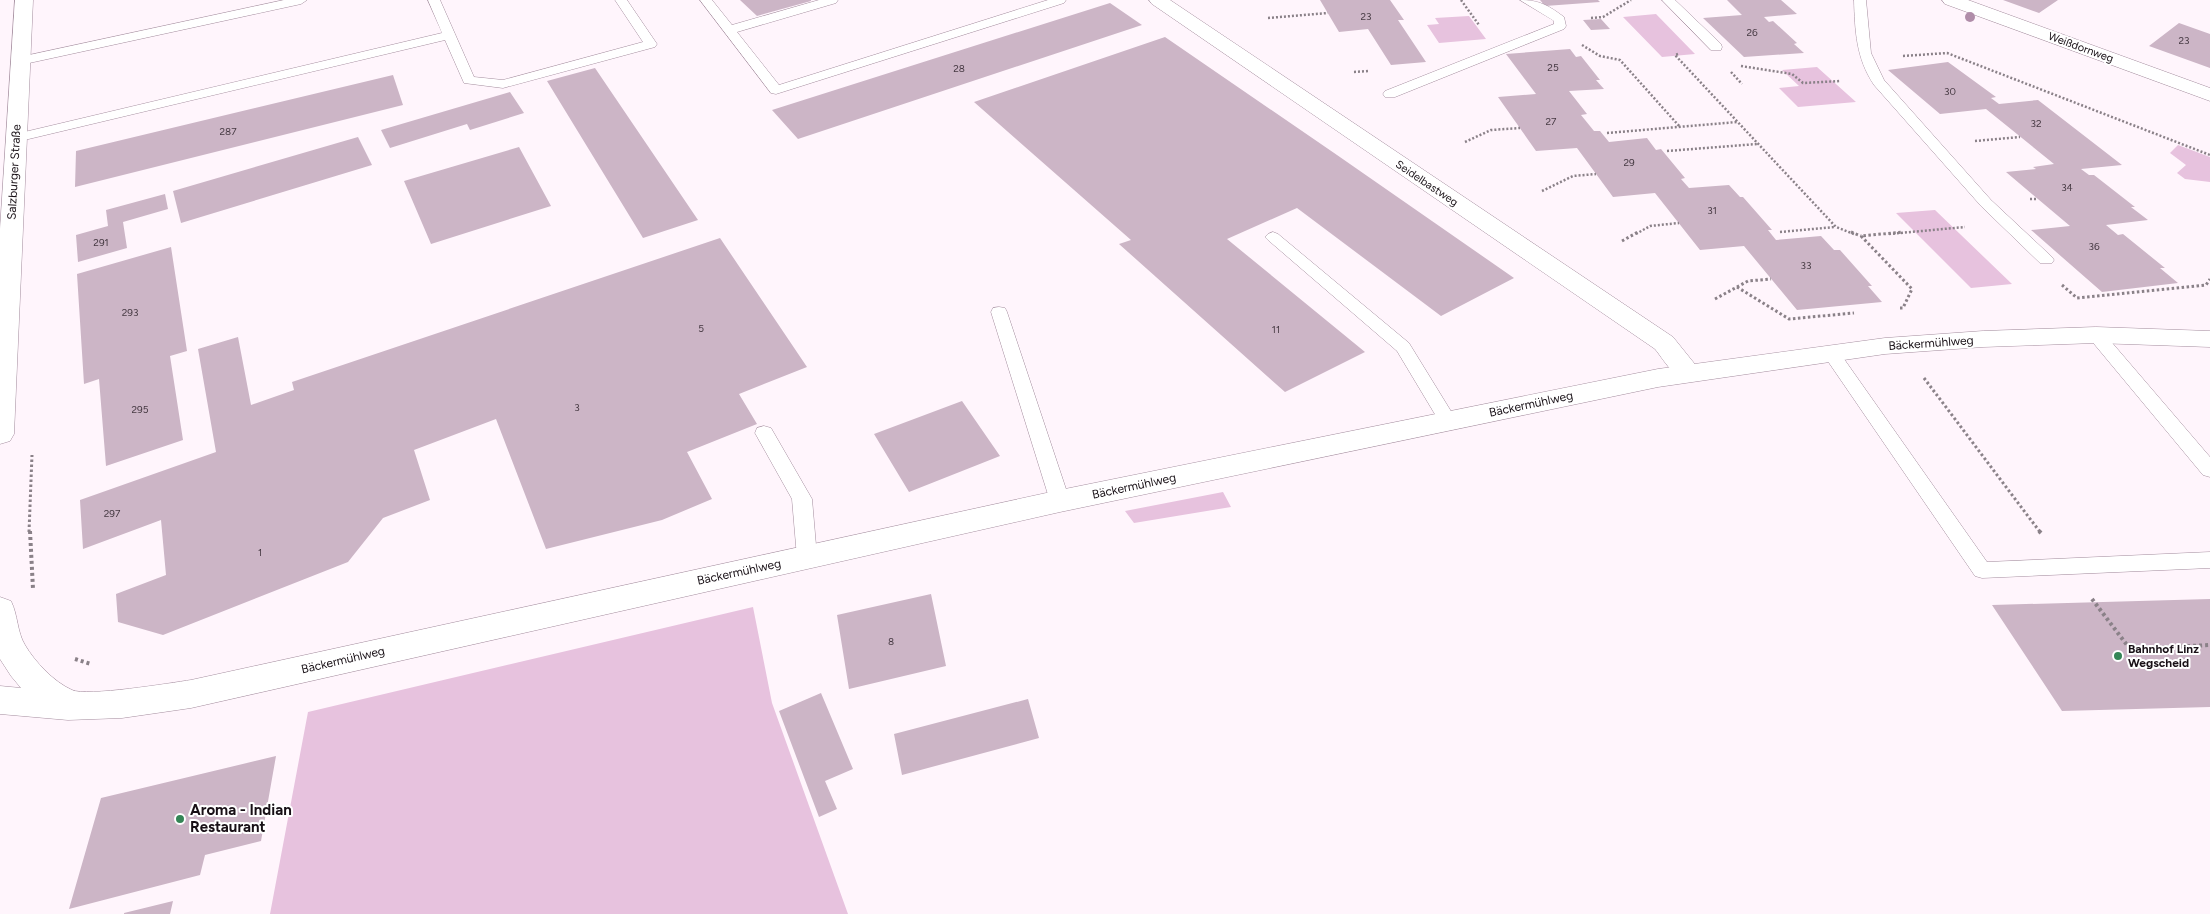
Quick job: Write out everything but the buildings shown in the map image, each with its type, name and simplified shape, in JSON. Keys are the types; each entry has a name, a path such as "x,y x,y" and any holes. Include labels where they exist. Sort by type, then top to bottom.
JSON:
{"street":[{"name":"Salzburger Straße","path":"0,434 24,0"},
{"name":"Seidelbastweg","path":"1158,0 1664,344 1689,373"},
{"name":"Weißdornweg","path":"1951,0 2210,95"},
{"name":"Bäckermühlweg","path":"0,700 68,706 122,704 191,694 1060,501 1689,373 1885,346 1983,339 2096,335 2210,340"},
{"path":"0,610 13,654 33,680 68,706"}],"lane":[{"path":"20,61 301,0"},
{"path":"434,0 469,80 503,84 651,44 621,0"},
{"path":"706,0 776,90 1060,0"},
{"path":"729,30 832,0"},
{"path":"1014,0 1027,10"},
{"path":"1390,94 1560,23 1548,11 1526,0"},
{"path":"1668,0 1716,46"},
{"path":"1860,0 1864,54 1870,69 1879,82 2005,223 2046,260"},
{"path":"16,138 449,36"},
{"path":"1273,237 1403,347 1448,422"},
{"path":"999,312 1060,501"},
{"path":"2096,335 2210,470"},
{"path":"1831,353 1982,570 2210,560"},
{"path":"764,433 802,499 807,557"}],"path":[{"path":"1560,23 1603,17 1631,0"},
{"path":"1268,18 1328,13"},
{"path":"1560,23 1586,49 1612,61 1620,60 1680,127"},
{"path":"1866,58 1947,53 2210,155"},
{"path":"1684,54 1674,55 1836,227"},
{"path":"1739,66 1792,74 1802,84 1837,81 1879,82"},
{"path":"1607,133 1738,122"},
{"path":"1465,142 1491,130 1520,128"},
{"path":"1668,151 1758,144"},
{"path":"1542,191 1572,176 1596,174"},
{"path":"1622,241 1650,226 1679,223"},
{"path":"1780,232 1836,227 1861,236 2005,223"},
{"path":"1861,236 1912,289 1903,308 1894,309"},
{"path":"1715,299 1748,281 1771,279"},
{"path":"2094,296 2206,285 2210,279"},
{"path":"1737,287 1789,319 1856,313"},
{"path":"1920,372 2130,649 2210,645"},
{"path":"32,453 29,547 34,596"},
{"path":"68,653 74,658"}],"shaded area":[{"path":"1656,14 1695,54 1662,57 1623,17"},
{"path":"1469,16 1486,39 1439,43 1427,25 1439,24 1435,18"},
{"path":"1817,67 1856,102 1798,107 1779,88 1799,86 1782,70"},
{"path":"2178,145 2210,157 2210,182 2185,179 2177,173 2186,165 2170,153"},
{"path":"1935,210 2012,284 1971,288 1896,213"},
{"path":"1223,492 1231,507 1134,523 1125,511"},
{"path":"753,607 772,703 848,914 270,914 308,712"}],"place":[{"name":"Bahnhof Linz Wegscheid","path":"2118,656"},
{"name":"Aroma - Indian Restaurant","path":"180,819"}]}
